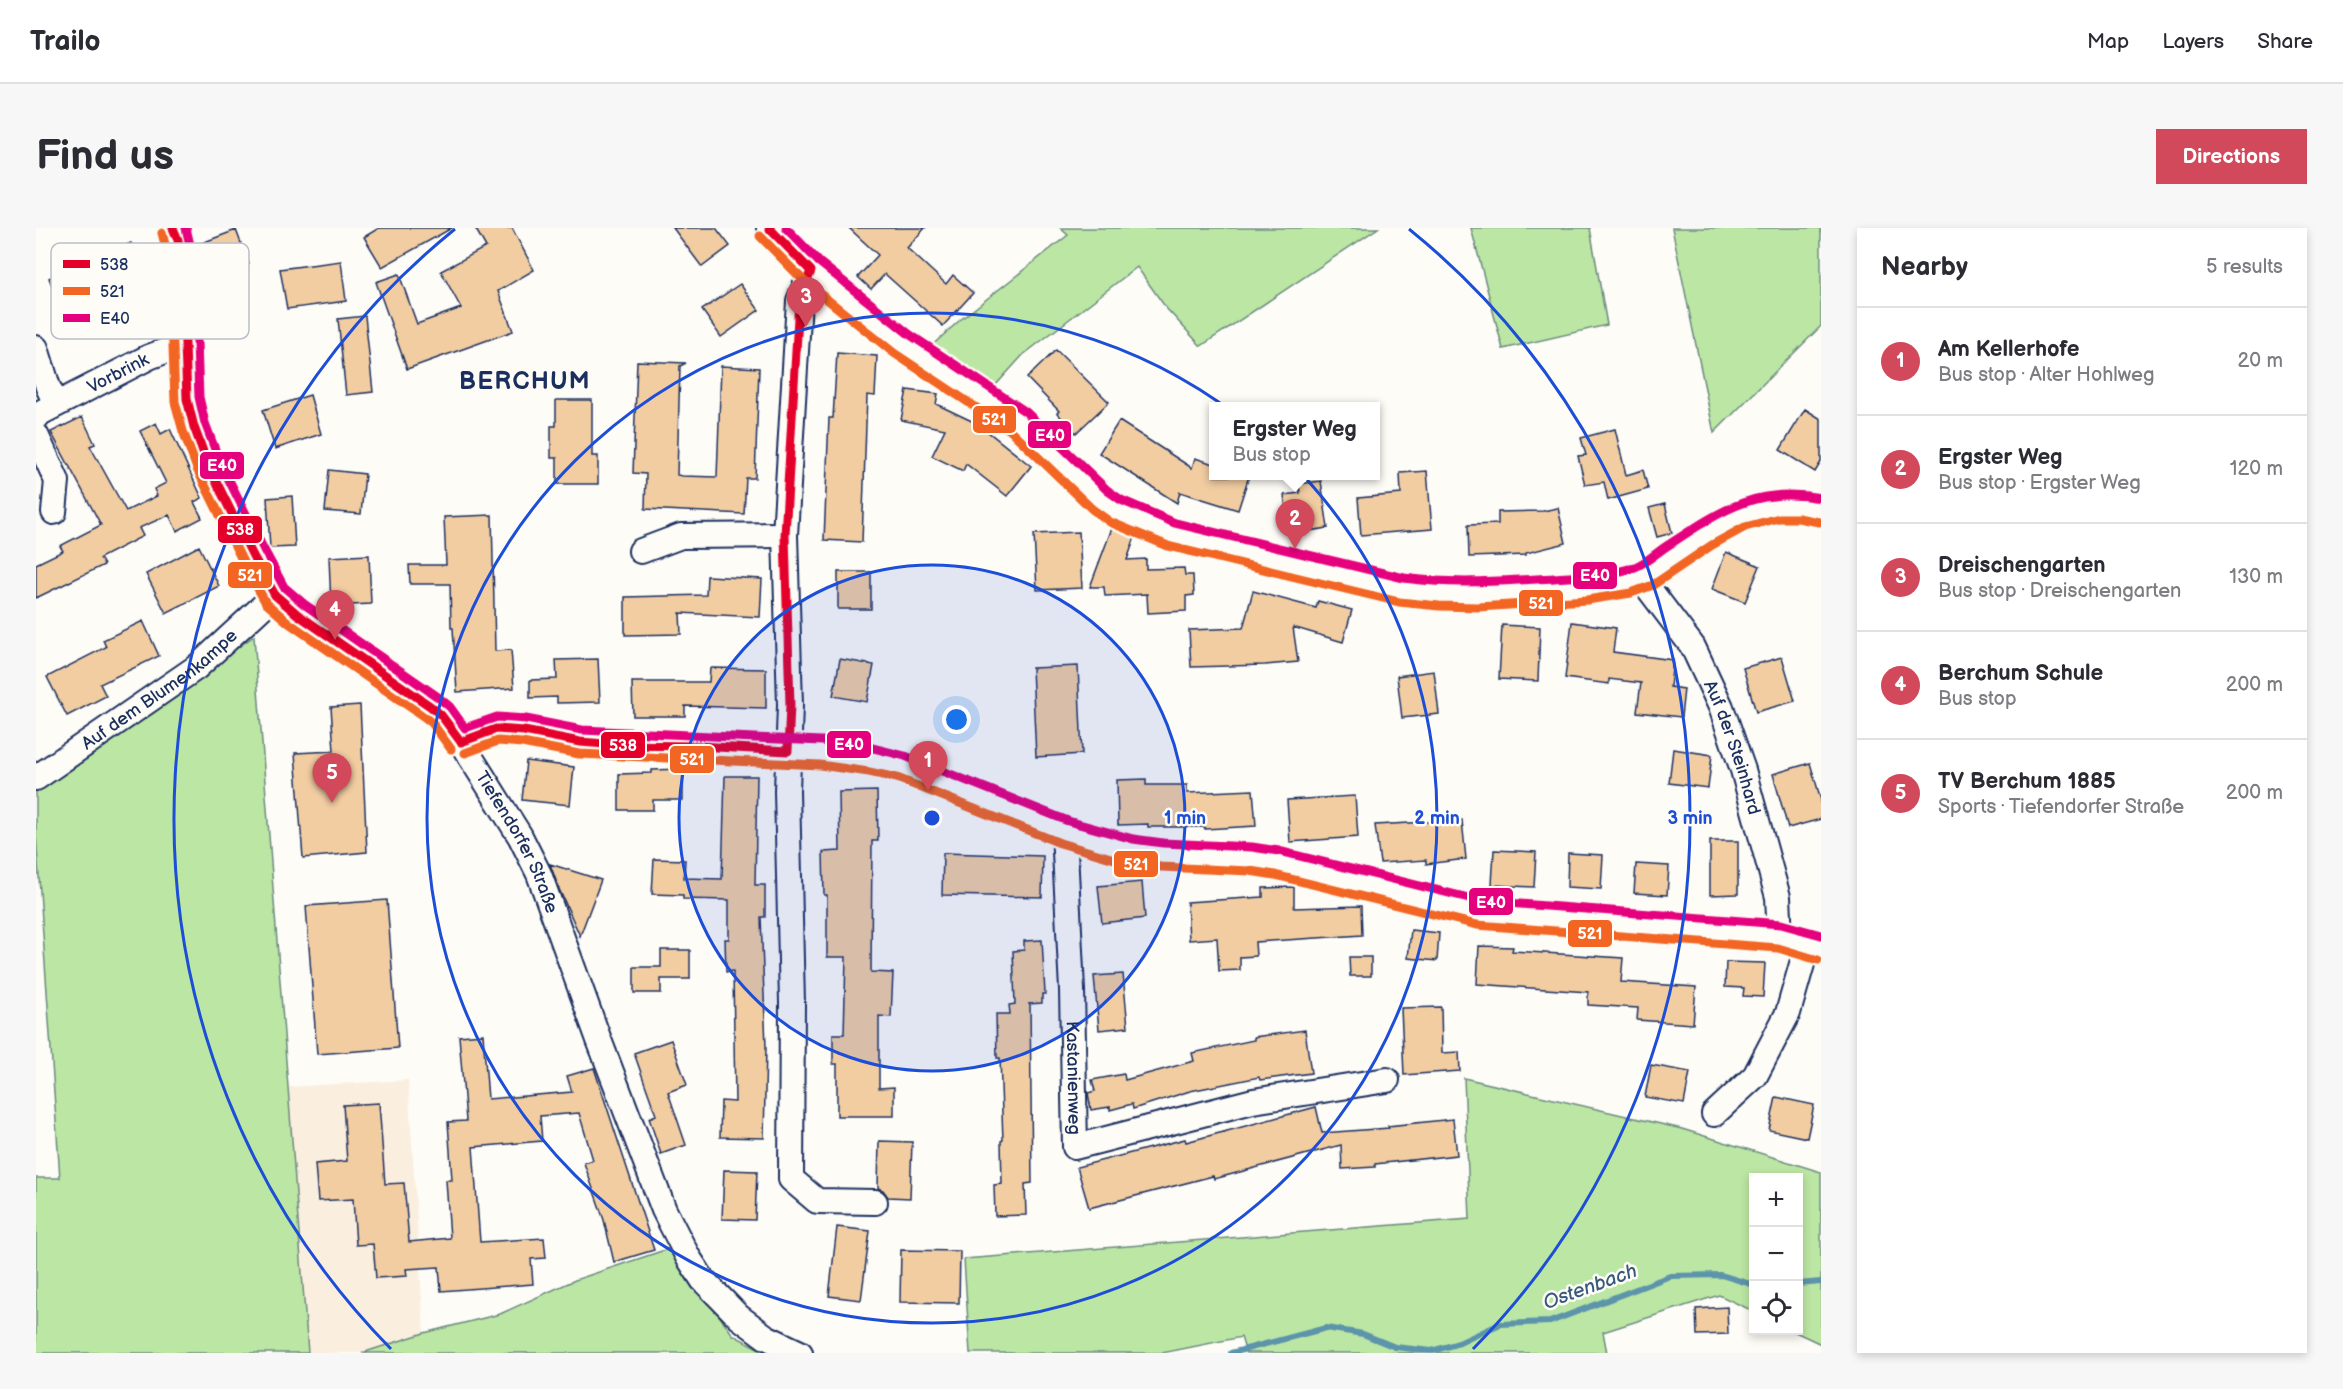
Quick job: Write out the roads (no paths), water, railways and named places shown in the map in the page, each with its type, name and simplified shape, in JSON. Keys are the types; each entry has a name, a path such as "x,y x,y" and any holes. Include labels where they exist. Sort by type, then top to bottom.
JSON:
{"street":[{"name":"Tiefendorfer Straße","path":"173,228 179,243"},
{"path":"770,228 811,271 902,344 1018,421 1115,511 1171,534 1432,596 1469,596 1595,586 1640,577 1722,523 1754,511 1779,505 1821,510"},
{"path":"811,271 799,301 785,535 790,705 788,751 792,1003 790,1179 817,1201 875,1202"},
{"name":"Tiefendorfer Straße","path":"184,339 187,399 208,465 275,595 297,614 441,715 461,742 520,836 539,874 664,1210 688,1257 703,1280 739,1317 766,1337 800,1353"},
{"name":"Vorbrink","path":"36,418 40,413 56,404 149,357 184,347"},
{"path":"36,348 48,387 56,404"},
{"path":"36,435 57,481 54,512"},
{"path":"641,551 681,536 785,535"},
{"name":"Auf der Steinhard","path":"1640,577 1693,647 1721,706 1743,771 1778,897 1780,936"},
{"name":"Auf dem Blumenkampe","path":"36,778 197,667 275,595"},
{"path":"461,742 496,729 524,731 580,742 618,745 698,746 821,753 901,767 1065,832 1131,851 1162,855 1251,859 1277,863 1479,913 1780,936 1814,946 1788,1013 1755,1076 1714,1113"},
{"name":"Kastanienweg","path":"1065,832 1072,990 1075,1147 1253,1101 1387,1080"}],"waterway":[{"name":"Ostenbach","path":"1231,1353 1326,1328 1363,1334 1395,1347 1432,1351 1459,1343 1500,1324 1550,1322 1670,1276 1721,1275 1749,1283"},
{"name":"Ostenbach","path":"1803,1284 1821,1282"}],"place":[{"name":"Dreischengarten","path":"806,327"},
{"name":"Ergster Weg","path":"1295,549"},
{"name":"Berchum Schule","path":"335,640"},
{"name":"Am Kellerhofe","path":"928,791"},
{"name":"TV Berchum 1885","path":"332,803"}],"district":[{"name":"BERCHUM","path":"525,381"}]}
